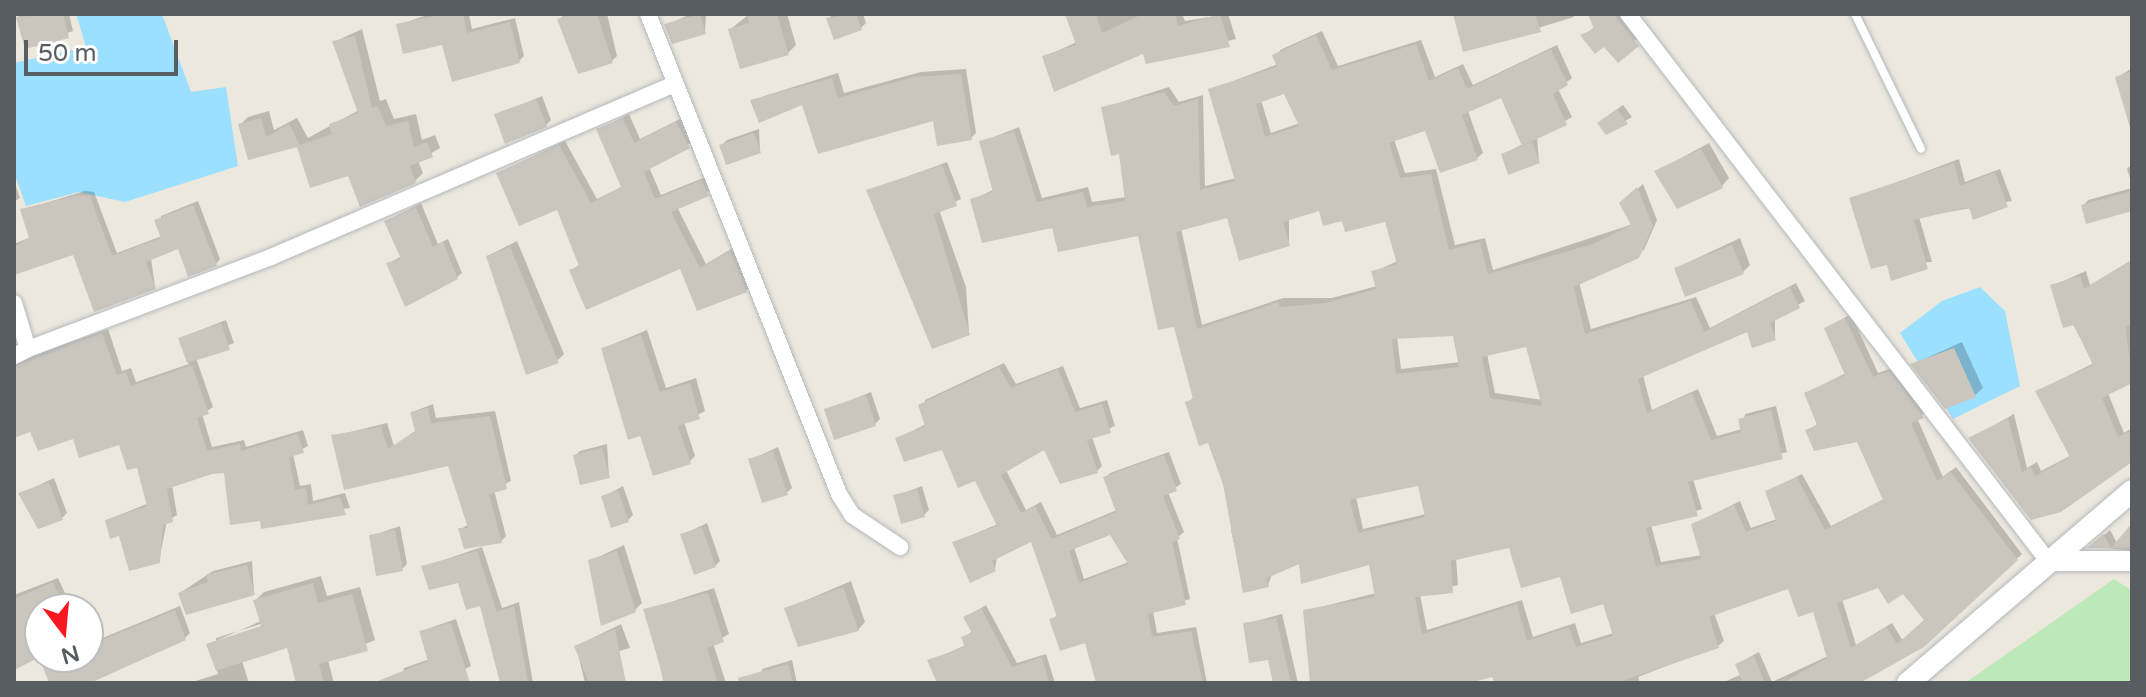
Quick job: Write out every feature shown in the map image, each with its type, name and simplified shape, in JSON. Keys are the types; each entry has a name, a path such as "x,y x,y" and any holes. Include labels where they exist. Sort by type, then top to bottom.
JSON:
{"main road":[{"path":"1908,683 2132,491"}],"street":[{"path":"648,14 839,494 852,515 900,547"},
{"path":"1628,14 2048,561 2132,562"},
{"path":"14,303 21,353 271,257 674,84"}],"lane":[{"path":"1855,14 1921,149"}],"green space":[{"path":"2114,579 2131,590 2132,683 1965,683"}],"water":[{"path":"76,14 162,14 191,92 226,87 238,166 125,202 79,192 26,206 14,173 14,63 86,47"},
{"path":"1980,287 2005,311 2020,386 1953,419 1900,333 1942,301"}],"building":[{"path":"63,14 69,38 25,49 16,17"},
{"path":"444,14 463,14 467,33 510,22 520,63 452,82 442,45 403,54 396,24"},
{"path":"573,14 597,14 613,63 578,74 557,19"},
{"path":"700,14 706,34 672,44 664,24"},
{"path":"747,14 777,14 789,55 740,69 728,29 749,23"},
{"path":"856,14 862,30 834,40 826,18"},
{"path":"1065,14 1096,14 1102,33 1143,14 1175,14 1178,26 1220,14 1230,47 1146,64 1143,54 1054,92 1042,56 1076,45"},
{"path":"1453,14 1535,14 1541,32 1463,52"},
{"path":"1588,14 1614,14 1639,46 1618,63 1604,47 1595,54 1580,35 1594,29"},
{"path":"1316,35 1332,70 1416,44 1429,81 1458,68 1467,89 1551,49 1568,85 1553,94 1567,125 1522,146 1501,98 1462,115 1478,160 1440,173 1425,131 1389,143 1400,178 1431,174 1449,250 1480,242 1488,274 1593,244 1631,225 1619,203 1637,187 1653,226 1639,258 1574,287 1585,334 1691,301 1704,332 1790,287 1800,308 1770,323 1776,340 1752,348 1747,332 1638,379 1647,413 1692,393 1711,440 1741,432 1738,419 1771,410 1783,459 1688,482 1698,516 1646,528 1656,566 1701,559 1691,524 1734,505 1746,532 1776,521 1765,491 1797,478 1825,530 1883,500 1857,442 1814,451 1805,430 1817,425 1804,393 1845,375 1824,328 1845,318 1873,377 1889,371 1924,418 1911,423 1937,481 1950,471 2018,560 1924,647 1860,683 1782,683 1827,658 1813,612 1798,617 1788,589 1709,617 1719,648 1616,683 1495,683 1492,677 1469,683 1310,683 1303,610 1375,597 1369,565 1301,584 1299,564 1267,578 1269,587 1243,593 1223,484 1208,443 1199,446 1185,402 1193,399 1174,327 1158,330 1138,236 1058,252 1052,228 982,243 970,199 993,192 979,141 1014,131 1037,202 1083,192 1087,207 1125,201 1119,154 1111,156 1101,107 1164,92 1174,106 1198,99 1200,190 1235,181 1208,89 1277,67 1272,55","holes":["1284,94 1299,126 1265,137 1256,104","1319,211 1323,226 1342,221 1345,232 1385,222 1397,264 1371,271 1376,289 1325,303 1280,307 1278,302 1197,329 1176,232 1227,218 1239,261 1290,246 1283,222","1453,336 1459,367 1396,374 1392,339","1526,347 1542,406 1490,398 1482,357","1418,486 1425,517 1358,533 1350,500","1509,548 1521,588 1560,577 1571,614 1603,604 1613,636 1576,647 1569,627 1527,641 1517,604 1422,634 1415,597 1453,593 1451,561","1878,588 1888,604 1903,594 1924,620 1897,644 1886,627 1851,648 1837,603"]},
{"path":"355,36 372,108 378,106 386,126 408,121 414,147 427,142 433,157 410,166 416,183 360,207 348,176 310,188 297,147 248,160 238,124 261,118 266,137 289,124 300,145 332,134 329,124 358,113 332,41"},
{"path":"2132,71 2132,121 2128,121 2115,77"},
{"path":"961,74 972,140 937,146 933,121 818,154 802,105 759,123 750,100 832,78 838,98 914,77"},
{"path":"536,99 547,127 505,144 494,114"},
{"path":"1617,109 1628,124 1606,135 1597,123"},
{"path":"623,118 634,143 676,122 690,148 644,172 655,199 702,180 709,196 671,212 700,268 730,250 747,292 697,311 680,269 586,310 569,270 579,266 557,210 519,226 496,173 559,145 591,203 621,187 596,129"},
{"path":"754,133 761,153 726,165 719,145"},
{"path":"1532,142 1540,163 1508,175 1501,154"},
{"path":"1701,149 1723,188 1677,209 1654,171"},
{"path":"1954,163 1960,186 1995,172 2008,207 1973,220 1969,207 1914,220 1928,269 1891,281 1887,265 1871,269 1849,198"},
{"path":"942,165 957,206 934,214 970,335 932,349 866,190"},
{"path":"2132,191 2132,211 2086,224 2081,205"},
{"path":"79,195 90,196 112,256 161,238 154,220 193,205 217,266 188,277 178,249 146,262 156,289 94,312 73,255 14,275 14,247 29,238 20,209"},
{"path":"416,207 433,247 443,242 458,279 405,307 386,263 401,259 384,221"},
{"path":"1732,245 1744,274 1685,297 1674,268"},
{"path":"510,247 559,363 526,375 486,256"},
{"path":"2132,260 2132,323 2126,327 2132,383 2102,398 2118,437 2132,430 2132,462 2061,512 2031,520 1968,438 2008,418 2022,472 2031,467 2035,476 2070,457 2035,391 2093,365 2074,325 2063,328 2050,285 2080,276 2084,289"},
{"path":"221,323 230,350 187,363 178,338"},
{"path":"102,333 117,375 126,372 131,386 192,365 209,414 197,418 207,451 240,444 241,451 298,434 304,453 289,457 295,490 306,488 308,505 340,497 346,515 261,529 260,521 230,525 224,473 212,474 167,489 173,522 163,525 160,563 129,571 119,536 110,539 105,520 147,506 137,468 127,470 119,445 79,458 73,439 38,451 30,432 14,438 14,367"},
{"path":"641,335 660,392 690,383 700,419 678,426 691,464 653,476 640,436 628,440 601,348"},
{"path":"1954,348 1976,397 1945,409 1910,364"},
{"path":"999,367 1011,388 1058,369 1075,412 1102,404 1111,433 1087,440 1098,473 1060,484 1044,450 1001,475 1021,513 1035,506 1052,539 1116,512 1103,477 1164,455 1177,491 1163,496 1180,539 1172,542 1186,605 1148,614 1152,637 1191,631 1203,683 1096,683 1085,643 1060,651 1049,619 1057,617 1031,542 992,561 996,571 970,583 952,542 997,526 975,481 958,488 942,450 904,462 895,438 925,426 918,405","holes":["1110,535 1128,564 1079,583 1069,551"]},
{"path":"866,395 876,426 834,440 824,409"},
{"path":"428,408 431,423 490,416 507,489 489,494 502,543 464,549 458,528 468,528 448,466 344,490 331,435 381,427 388,449 415,431 410,412"},
{"path":"602,448 610,478 580,485 573,455"},
{"path":"773,451 788,495 762,503 748,459"},
{"path":"49,482 63,520 38,529 18,493"},
{"path":"917,489 925,517 901,524 893,495"},
{"path":"618,490 629,522 611,528 601,496"},
{"path":"2132,523 2132,548 2111,548"},
{"path":"702,527 716,567 694,575 680,534"},
{"path":"395,530 403,571 376,576 369,535"},
{"path":"2103,534 2111,548 2087,548"},
{"path":"477,551 497,612 514,606 528,683 500,683 480,606 466,610 458,583 429,590 421,566"},
{"path":"617,551 636,612 601,626 588,560"},
{"path":"247,565 255,595 186,615 178,593 208,582 206,575"},
{"path":"53,582 58,593 28,593"},
{"path":"313,583 318,603 352,594 368,651 319,664 324,683 296,683 287,648 216,671 206,644 261,626 253,600"},
{"path":"843,587 859,631 798,647 784,608"},
{"path":"708,593 724,642 707,648 718,683 665,683 643,609"},
{"path":"24,595 24,665 14,670 14,599"},
{"path":"981,608 1012,667 1042,657 1049,683 937,683 927,660 965,647 961,637 972,633 963,617"},
{"path":"175,610 186,640 90,683 49,683 45,673 104,673 104,639"},
{"path":"1276,618 1291,683 1273,683 1268,660 1249,663 1243,623"},
{"path":"451,623 470,683 373,683 428,661 419,631"},
{"path":"615,629 626,683 589,683 574,646"},
{"path":"1754,656 1765,683 1743,683 1735,664"},
{"path":"788,664 793,683 739,683 738,678"}]}
